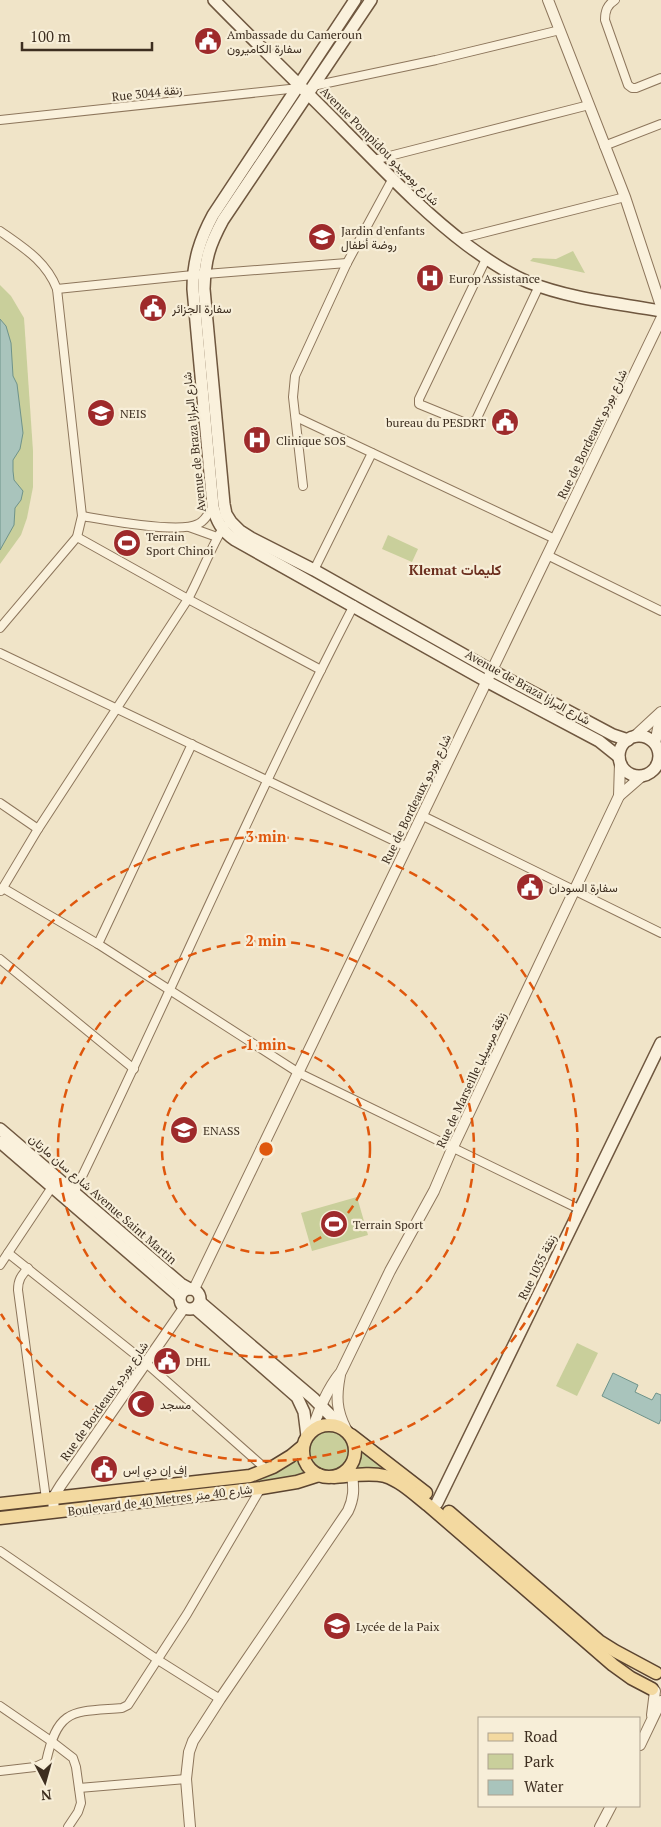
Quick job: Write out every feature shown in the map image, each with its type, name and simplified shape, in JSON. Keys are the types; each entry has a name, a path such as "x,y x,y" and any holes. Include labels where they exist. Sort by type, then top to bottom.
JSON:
{"main road":[{"name":"Avenue de Braza شارع البرازا","path":"304,88 355,0"},
{"name":"Avenue de Braza شارع البرازا","path":"371,0 304,88 213,215 201,238 196,253 199,274 204,289 224,504 228,518 251,538 314,570 599,741 619,760"},
{"name":"Avenue Pompidou شارع بومبيدو","path":"218,1 392,180 429,215 486,259 503,270 539,286 561,293 661,311"},
{"name":"Avenue de Braza شارع البرازا","path":"199,274 192,289 213,506 219,533 489,675 613,735 631,738"},
{"path":"645,737 655,744 658,748 660,759 651,775 628,774 619,760 620,750 631,738 645,737"},
{"name":"Rue 1035 زنقة","path":"437,1503 661,1043"},
{"name":"شارع سان مارتان Avenue Saint Martin","path":"0,1129 181,1284 192,1289"},
{"name":"شارع سان مارتان Avenue Saint Martin","path":"0,1142 297,1397 304,1412 308,1438"},
{"path":"192,1289 199,1294 190,1304 185,1290 192,1289"},
{"name":"شارع سان مارتان Avenue Saint Martin","path":"190,1304 321,1405 347,1432"},
{"path":"657,1693 613,1665 428,1505 397,1482 375,1475 334,1477 319,1475 311,1470 306,1464 303,1455 308,1438 324,1425 337,1425 437,1503 599,1641 615,1652 659,1672"},
{"path":"334,1477 350,1468 354,1461 355,1443 347,1432"},
{"name":"Boulevard de 40 Metres شارع 40 متر","path":"0,1504 250,1476 267,1470 291,1456 308,1438"},
{"name":"Boulevard de 40 Metres شارع 40 متر","path":"0,1518 261,1488 296,1482 319,1475"},
{"path":"657,1693 649,1684 650,1678 659,1672"}],"street":[{"path":"548,0 625,197 661,306"},
{"path":"615,0 608,6 605,12 605,20 628,85 636,88 661,78"},
{"name":"Rue 3044 زنقة","path":"0,120 304,88 436,60 560,30"},
{"path":"374,160 589,105"},
{"path":"604,146 661,124"},
{"path":"303,486 294,397 295,376 347,263 392,180"},
{"path":"459,239 625,197"},
{"path":"0,230 36,257 51,275 57,289 82,516 77,537 0,628"},
{"path":"486,259 419,399 419,404 468,424 476,420 539,286"},
{"path":"57,289 199,274 347,263"},
{"name":"Rue de Bordeaux شارع بوردو","path":"192,1289 299,1073 661,319"},
{"path":"296,417 555,539"},
{"path":"314,570 372,453"},
{"path":"189,528 199,524 207,517 213,506"},
{"path":"82,516 219,533"},
{"path":"228,518 188,599 38,829 1,890 98,944 299,1073 452,1149 581,1210"},
{"path":"77,537 320,670"},
{"path":"547,555 661,611"},
{"path":"74,1193 134,1069 169,990 320,670 354,605"},
{"path":"0,653 406,847"},
{"path":"631,738 661,712"},
{"path":"655,744 661,712"},
{"path":"98,944 192,744"},
{"name":"Rue de Marseille زنقة مرسيليا","path":"308,1438 321,1405 335,1379 341,1372 390,1271 434,1191 452,1149 619,796 619,760"},
{"name":"Rue de Marseille زنقة مرسيليا","path":"619,796 651,775"},
{"path":"0,803 38,829"},
{"path":"423,816 661,933"},
{"path":"0,960 134,1069"},
{"path":"0,1265 52,1187"},
{"path":"8,1253 146,1363 267,1470"},
{"path":"28,1268 20,1277 18,1290 49,1498 54,1512"},
{"name":"Rue de Bordeaux شارع بوردو","path":"49,1498 190,1304"},
{"name":"Rue de Marseille زنقة مرسيليا","path":"341,1372 337,1396 338,1408 347,1432"},
{"path":"190,1827 186,1779 188,1752 220,1699 348,1511 354,1499 352,1475"},
{"path":"0,1771 35,1766 46,1762 51,1740 64,1720 79,1712 122,1708 128,1705 158,1660 261,1488"},
{"path":"0,1551 158,1660 220,1699"},
{"path":"641,1743 652,1719 657,1693"},
{"path":"0,1706 51,1740 73,1758 81,1803 78,1812 68,1827"},
{"path":"79,1788 186,1779"},
{"path":"600,1827 610,1807"}],"green space":[{"path":"573,251 585,273 530,261 533,258 556,259"},
{"path":"0,285 11,296 24,318 33,451 33,487 27,518 21,535 0,564"},
{"path":"388,535 418,549 412,562 382,549"},
{"name":"Terrain Sport","path":"357,1197 368,1235 312,1251 301,1213"},
{"path":"577,1343 598,1353 577,1396 556,1386"},
{"path":"333,1431 340,1434 346,1440 349,1451 348,1459 340,1468 333,1471 325,1471 318,1468 310,1459 309,1447 312,1440 321,1432"},
{"path":"360,1447 387,1468 356,1469"},
{"path":"299,1455 301,1467 310,1476 73,1505 72,1502 262,1479"}],"water":[{"path":"0,319 6,326 11,343 13,376 17,384 23,433 20,449 13,460 13,471 14,480 23,491 21,500 15,508 14,525 0,550"},
{"path":"613,1373 638,1385 635,1392 652,1400 656,1393 661,1395 661,1419 659,1424 602,1396"}],"place":[{"name":"Ambassade du Cameroun سفارة الكاميرون","path":"208,41"},
{"name":"Jardin d'enfants روضة أطفال","path":"322,237"},
{"name":"Europ Assistance","path":"430,278"},
{"name":"سفارة الجزائر","path":"153,308"},
{"name":"NEIS","path":"101,413"},
{"name":"bureau du PESDRT","path":"505,422"},
{"name":"Clinique SOS","path":"257,440"},
{"name":"Terrain Sport Chinoi","path":"127,543"},
{"name":"سفارة السودان","path":"530,887"},
{"name":"ENASS","path":"184,1130"},
{"name":"Terrain Sport","path":"334,1224"},
{"name":"DHL","path":"167,1361"},
{"name":"مسجد","path":"141,1404"},
{"name":"إف إن دي إس","path":"104,1469"},
{"name":"Lycée de la Paix","path":"337,1626"}],"district":[{"name":"Klemat كليمات","path":"455,569"}]}
